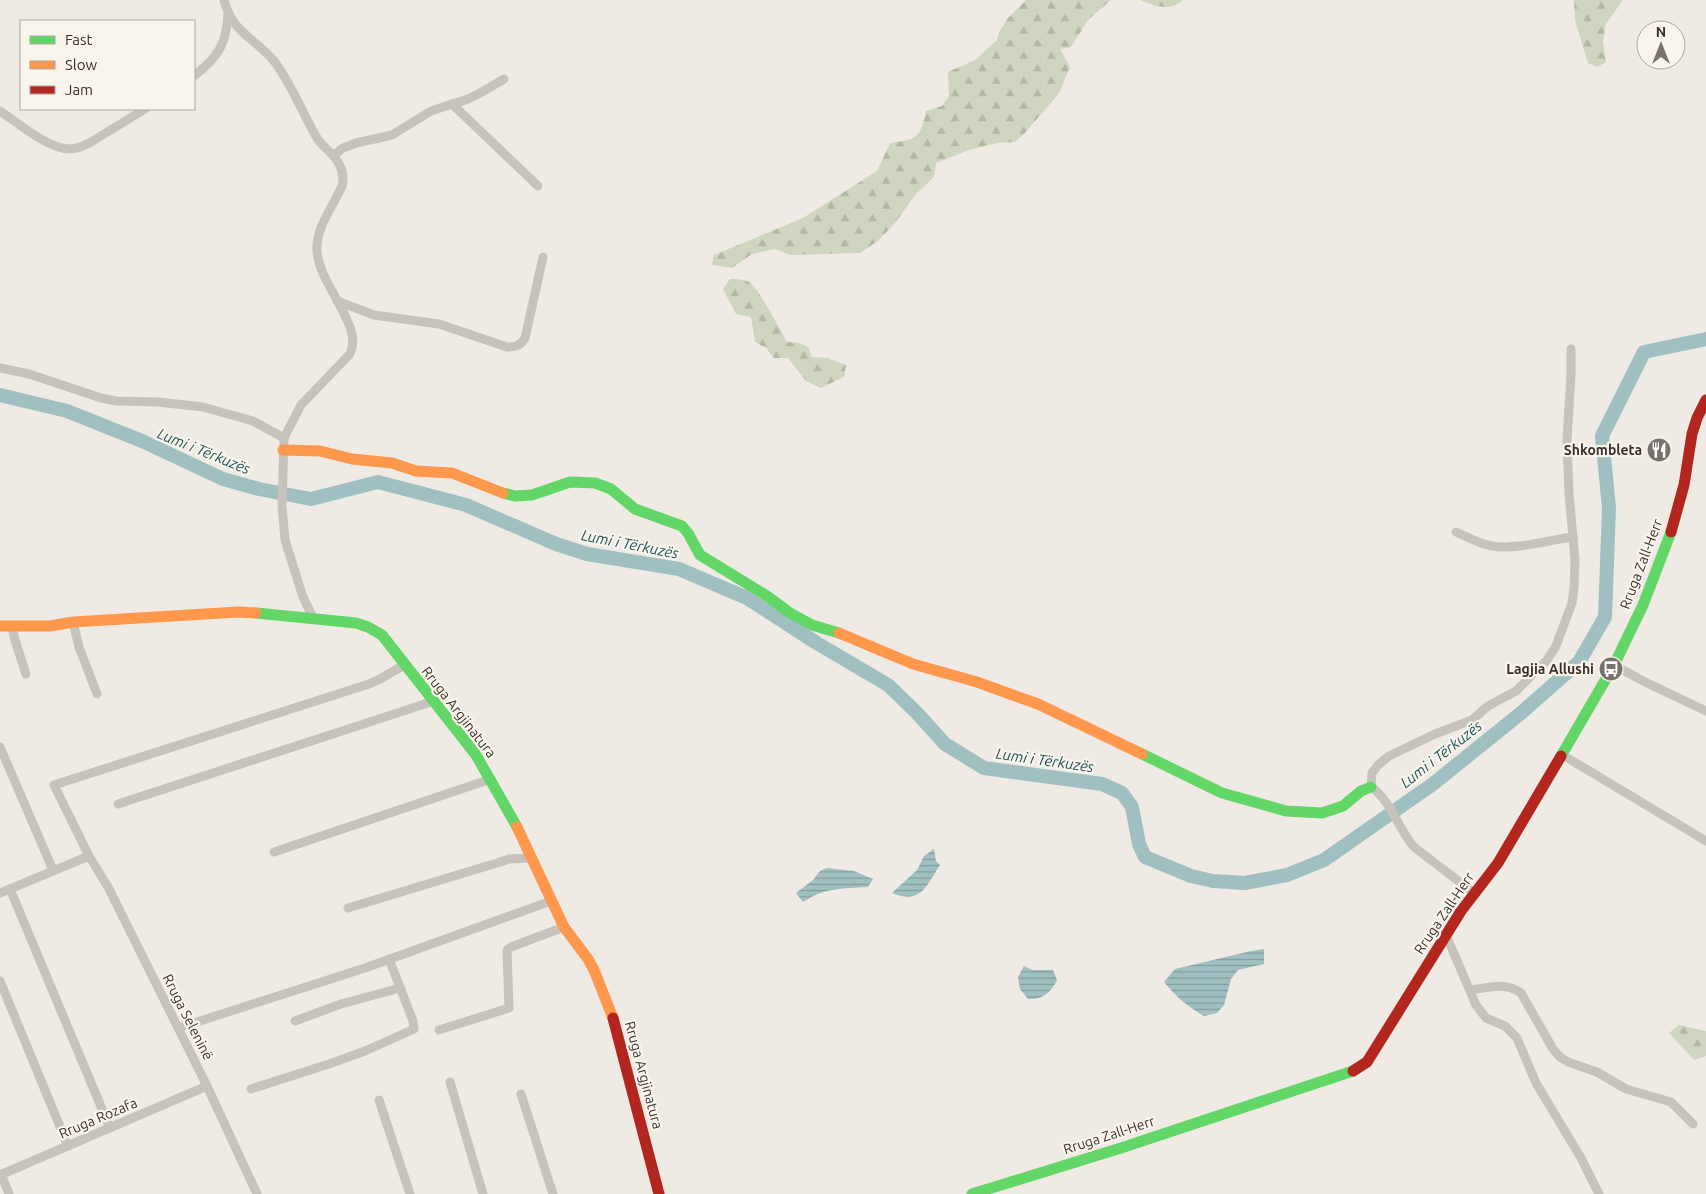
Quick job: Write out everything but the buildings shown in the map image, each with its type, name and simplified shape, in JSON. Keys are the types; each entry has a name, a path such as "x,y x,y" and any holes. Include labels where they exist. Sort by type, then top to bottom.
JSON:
{"street":[{"path":"195,75 210,61 223,44 227,31 228,14 224,0"},
{"path":"228,14 242,33 271,59 281,71 294,91 319,140 340,164 344,179 337,198 319,232 317,259 321,271 353,334 353,349 301,405 284,438 283,450 282,506 285,540 303,597 313,618"},
{"path":"223,44 242,33"},
{"path":"334,155 343,148 356,143 392,135 431,111 462,102 504,79"},
{"path":"452,104 538,186"},
{"path":"0,111 51,144 68,149 91,142 143,110"},
{"path":"337,301 374,315 439,324 507,347 514,347 522,344 525,338 543,256"},
{"path":"1371,787 1372,773 1389,756 1435,734 1472,720 1488,706 1516,691 1547,660 1556,646 1572,603 1575,560 1569,493 1567,440 1571,349"},
{"path":"0,368 29,374 101,398 116,401 182,403 230,413 253,421 284,438"},
{"name":"Rruga Zall-Herr","path":"972,1194 1121,1148 1350,1073 1360,1068 1372,1055 1446,935 1498,863 1614,665 1643,605 1669,537 1686,480 1692,434 1706,400"},
{"path":"283,450 320,451 352,459 392,463 416,471 452,473 496,492 514,496 532,495 570,482 587,482 604,486 611,489 635,509 682,526 688,531 696,551 700,555 812,625 842,634 913,664 985,685 1038,704 1222,793 1286,811 1309,814 1322,813 1343,806 1361,791 1371,787"},
{"path":"1456,532 1481,543 1499,546 1534,544 1573,537"},
{"name":"Rruga Argjinatura","path":"0,626 50,626 73,622 238,612 356,623 375,630 388,641 404,665 458,730 490,779 515,824 564,927 588,959 609,1006 619,1036 659,1194"},
{"path":"73,622 79,647 97,694"},
{"path":"12,626 26,674"},
{"name":"Rruga Seleninë","path":"257,1194 207,1086 108,887 89,856 54,785 369,684 404,665"},
{"path":"1614,665 1706,710"},
{"path":"118,804 434,701"},
{"path":"0,747 53,870"},
{"path":"1561,754 1706,841"},
{"path":"274,852 490,779"},
{"path":"1371,787 1379,794 1406,838 1414,847 1474,894"},
{"path":"0,893 89,856"},
{"path":"348,908 497,863 530,858"},
{"path":"10,889 110,1128"},
{"path":"178,1028 389,959 551,901"},
{"path":"439,1030 509,1008 507,950 564,927"},
{"path":"1446,935 1481,1012 1486,1018 1505,1026 1516,1038 1536,1083 1581,1158 1599,1194"},
{"path":"251,1089 320,1068 414,1029 413,1021 389,959"},
{"path":"0,981 68,1146"},
{"path":"1470,990 1499,985 1515,988 1521,993 1553,1049 1560,1057 1568,1062 1596,1072 1626,1089 1671,1102 1693,1124"},
{"path":"295,1021 341,1004 400,988"},
{"path":"450,1082 483,1194"},
{"name":"Rruga Rozafa","path":"1,1174 207,1086"},
{"path":"521,1094 553,1194"},
{"path":"379,1100 410,1194"},
{"path":"1,1174 9,1194"}],"green space":[{"path":"1026,0 1111,0 1088,20 1071,47 1060,49 1070,67 1059,93 1015,142 997,143 969,150 936,163 934,177 916,194 895,223 878,241 860,253 790,255 775,249 752,254 732,268 712,265 714,255 803,218 877,171 890,143 916,136 922,127 926,111 942,106 949,96 948,72 975,60 996,41 1008,18"},
{"path":"1140,0 1183,0 1172,6 1162,7"},
{"path":"1574,0 1623,0 1606,24 1603,41 1606,62 1597,67 1588,63 1575,20"},
{"path":"730,279 745,280 753,286 787,342 800,343 808,347 812,357 827,358 846,365 844,377 821,388 806,381 788,358 774,358 766,348 755,342 751,317 736,314 723,289"},
{"path":"1679,1025 1706,1031 1706,1056 1694,1060 1669,1033"}],"water":[{"path":"934,849 936,861 940,865 922,891 910,897 892,893 917,870 924,856"},
{"path":"827,868 854,871 873,879 868,887 827,891 803,902 796,893 813,880 820,871"},
{"path":"1264,949 1264,964 1238,970 1231,979 1224,1005 1217,1013 1204,1016 1182,1001 1164,982 1175,969"},
{"path":"1024,966 1032,970 1053,970 1057,980 1052,988 1042,997 1028,999 1020,989 1018,977"}],"waterway":[{"name":"Lumi i Tërkuzës","path":"0,395 67,411 142,441 223,479 259,489 311,499 378,482 466,505 556,544 587,554 679,569 747,598 815,642 888,685 945,744 984,768 1102,784 1122,793 1132,807 1139,844 1145,857 1191,876 1213,881 1245,883 1287,875 1324,860 1433,784 1521,713 1579,662 1605,617 1609,508 1602,436 1644,352 1706,339"}],"traffic: fast":[{"path":"503,493 515,496 532,495 570,482 595,483 611,489 635,509 682,526 700,555 767,596 790,613 812,625 839,633"},
{"path":"1561,756 1614,665 1643,605 1671,532"},
{"path":"256,613 356,623 382,635 476,755 517,827"},
{"path":"1142,754 1222,793 1286,811 1322,813 1343,806 1361,791 1371,787"},
{"path":"972,1194 1121,1148 1353,1071"}],"traffic: slow":[{"path":"283,450 320,451 352,459 392,463 416,471 452,473 503,493"},
{"path":"0,626 50,626 73,622 238,612 256,613"},
{"path":"839,633 913,664 977,682 1038,704 1142,754"},
{"path":"517,827 564,927 594,970 613,1018"}],"traffic: jam":[{"path":"1671,532 1684,485 1692,434 1706,400"},
{"path":"1353,1071 1367,1062 1461,911 1498,863 1561,756"},
{"path":"613,1018 659,1194"}],"place":[{"name":"Shkombleta","path":"1659,450"},
{"name":"Lagjia Allushi","path":"1611,669"}]}
